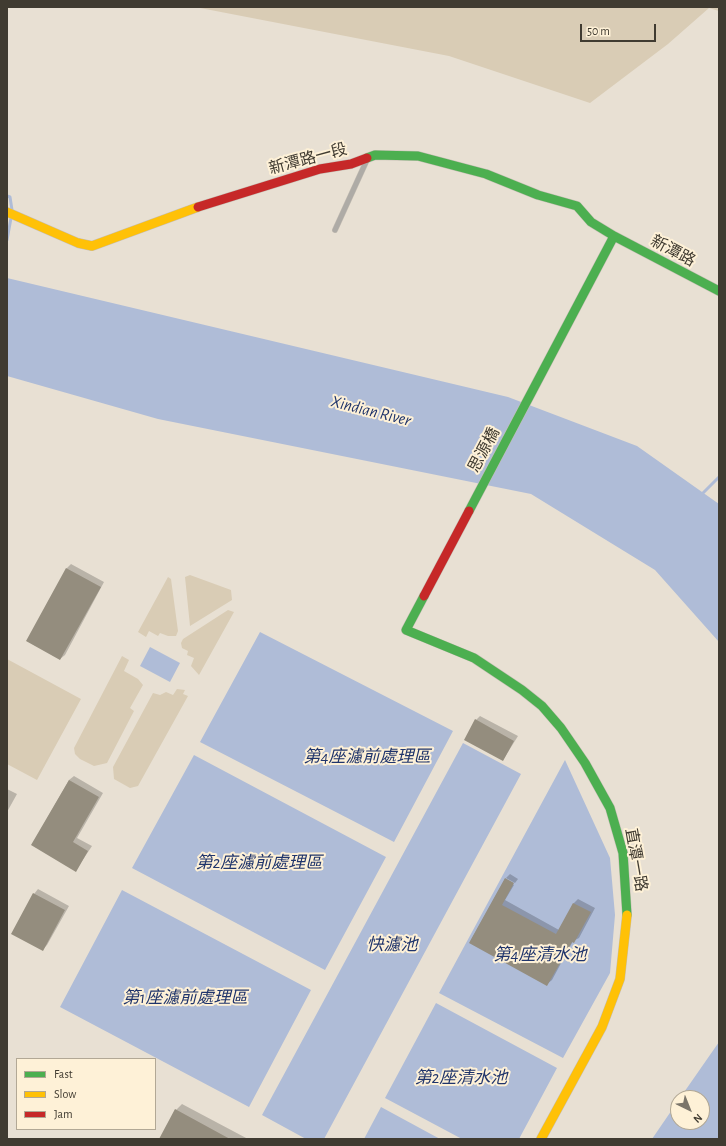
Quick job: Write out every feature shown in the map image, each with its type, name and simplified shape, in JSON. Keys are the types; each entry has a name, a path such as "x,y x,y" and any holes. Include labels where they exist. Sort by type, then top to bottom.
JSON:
{"street":[{"name":"新潭路一段","path":"7,212 78,243 92,246 188,210 320,169 351,164 375,155 418,156 486,174 538,195 576,206 590,222 614,236"},
{"name":"新潭路","path":"614,236 719,291"},
{"name":"思源橋","path":"410,621 614,236"},
{"name":"直潭一路","path":"410,621 406,630 474,658 522,690 542,706 561,728 589,769 610,808 623,853 628,910 620,979 602,1027 542,1139"}],"lane":[{"path":"336,230 368,157"}],"shaded area":[{"path":"195,7 719,7 719,11 709,8 668,44 590,103 449,56"},
{"path":"190,575 231,590 232,600 190,626 185,577"},
{"path":"168,577 171,579 178,631 176,636 168,636 160,633 158,636 149,631 146,637 138,632"},
{"path":"228,610 234,612 199,675 191,666 194,658 187,655 188,651 182,648 181,643 183,639"},
{"path":"122,656 129,660 124,671 138,679 143,685 130,708 134,711 107,763 94,766 80,759 75,754 74,748"},
{"path":"7,659 81,699 37,780 7,764"},
{"path":"177,689 185,690 183,694 188,696 138,786 130,788 114,779 113,767 153,693 160,695 166,692 173,695"}],"water":[{"name":"Xindian River","path":"7,278 508,397 637,446 719,504 719,642 655,570 531,494 158,419 7,376"},
{"name":"第4座濾前處理區","path":"260,632 453,731 394,842 200,742"},
{"path":"150,647 180,663 170,682 140,666"},
{"name":"快濾池","path":"463,743 521,774 324,1139 306,1139 262,1115"},
{"name":"第2座濾前處理區","path":"194,755 386,857 325,970 132,868"},
{"name":"第4座清水池","path":"565,760 610,858 615,915 610,973 563,1058 439,993"},
{"name":"第1座濾前處理區","path":"122,890 311,990 249,1107 60,1007"},
{"name":"第2座清水池","path":"436,1003 557,1068 519,1139 462,1139 385,1098"},
{"path":"719,1042 719,1139 652,1139 670,1113 670,1130 710,1130 710,1090 686,1090"},
{"path":"381,1107 440,1139 364,1139"}],"building":[{"path":"66,568 101,587 60,660 26,641"},
{"path":"475,719 514,741 503,761 464,740"},
{"path":"69,780 99,797 73,842 88,851 76,872 31,845"},
{"path":"505,878 514,883 502,905 556,934 573,903 591,912 574,943 572,942 547,986 469,943"},
{"path":"33,893 65,910 43,951 11,934"},
{"path":"175,1109 230,1139 159,1139"}],"waterway":[{"path":"7,196 10,197 12,210"},
{"path":"7,240 11,218"},
{"path":"701,495 719,477"}],"traffic: fast":[{"path":"367,158 375,155 418,156 486,174 538,195 577,206 591,222 614,236 719,291"},
{"path":"469,511 614,236"},
{"path":"424,596 406,630 474,658 522,690 542,706 561,728 585,763 610,808 623,853 627,915"}],"traffic: slow":[{"path":"7,212 78,243 92,246 198,207"},
{"path":"541,1139 602,1027 620,979 627,915"}],"traffic: jam":[{"path":"198,207 320,169 351,164 367,158"},
{"path":"424,596 469,511"}]}
